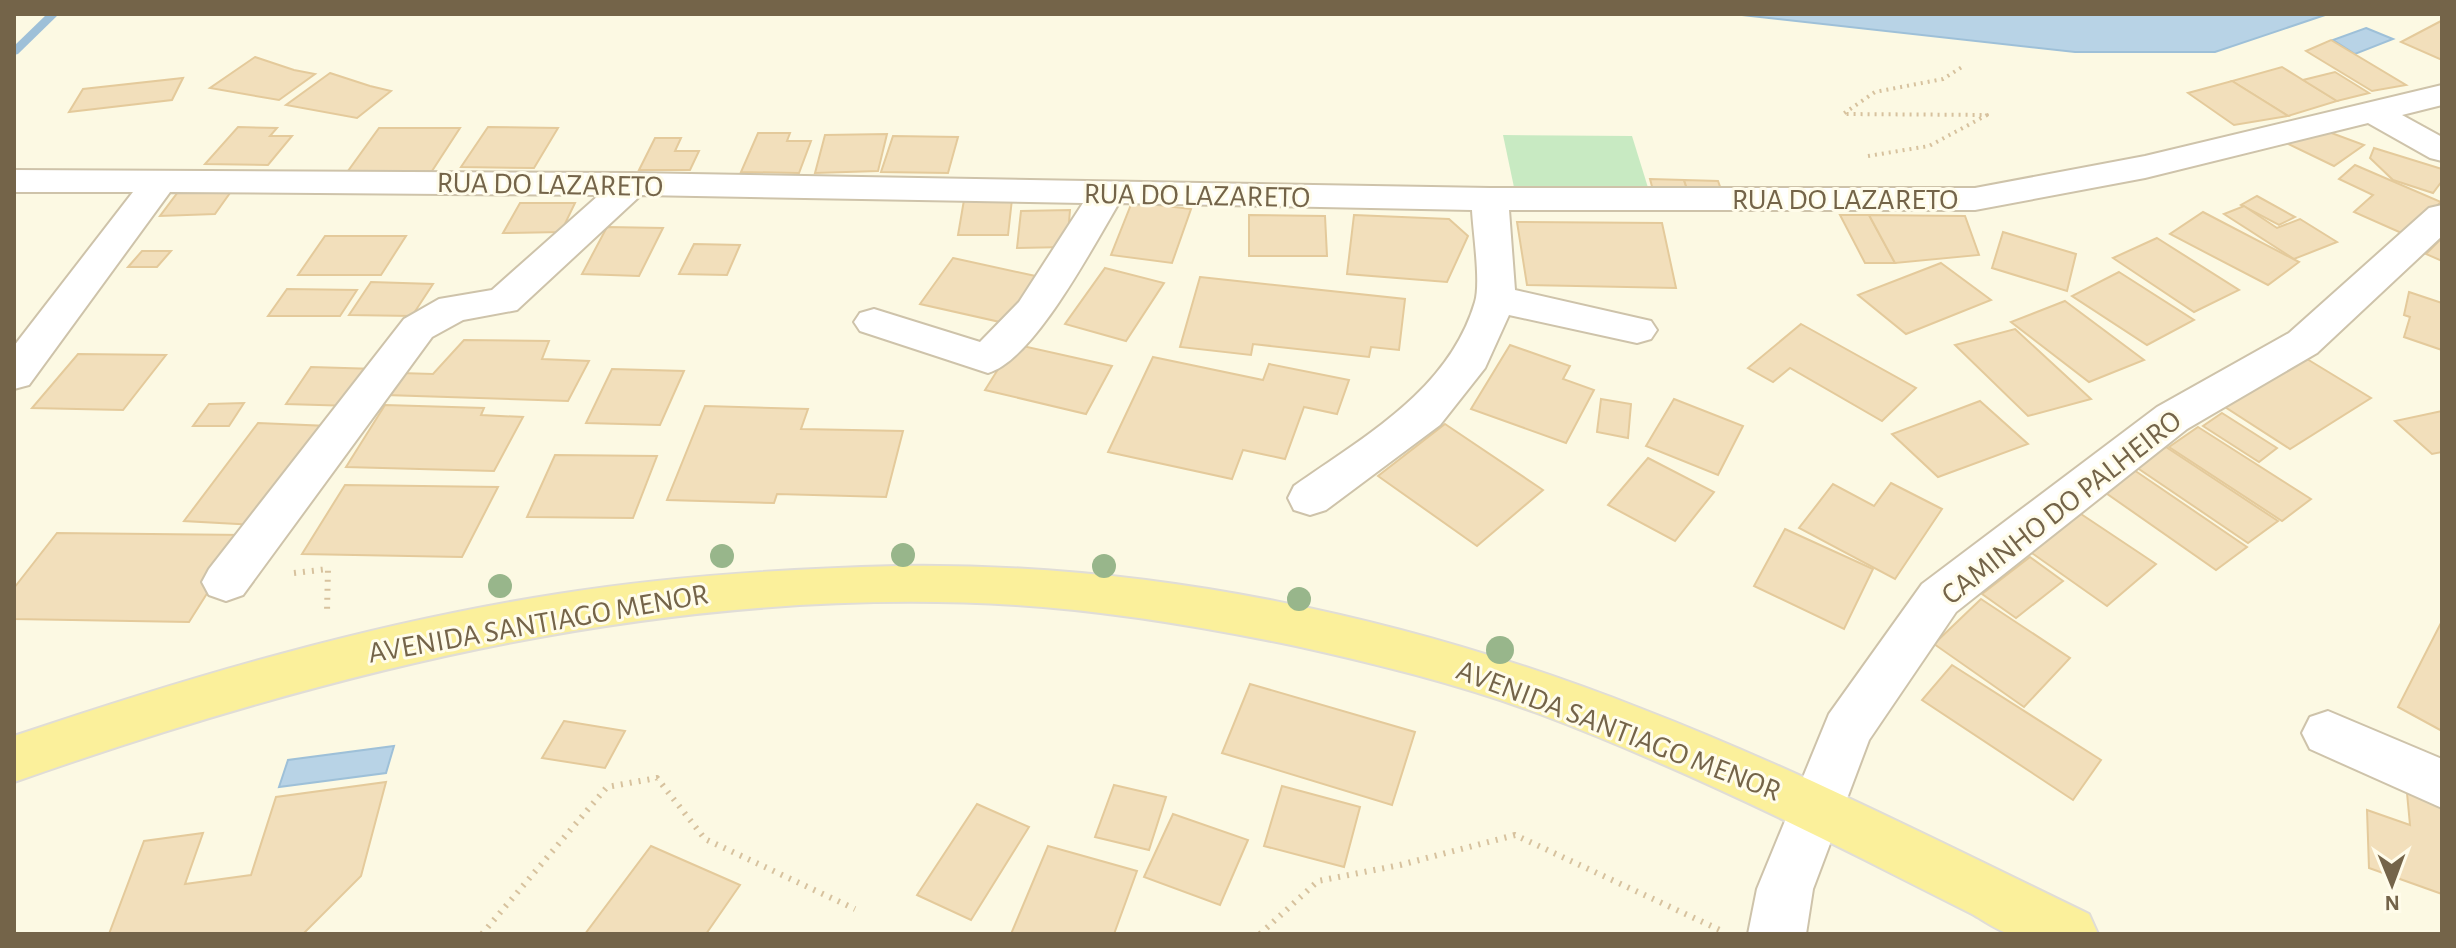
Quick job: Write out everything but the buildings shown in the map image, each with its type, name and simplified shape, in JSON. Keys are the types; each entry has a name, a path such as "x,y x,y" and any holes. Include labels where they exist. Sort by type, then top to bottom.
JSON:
{"main road":[{"name":"AVENIDA SANTIAGO MENOR","path":"14,759 87,733 323,661 464,629 695,593 825,585 949,584 1053,589 1209,608 1392,648 1467,668 1713,760 2069,934"}],"street":[{"name":"RUA DO LAZARETO","path":"14,181 632,184 1490,199 1975,199 2145,167 2442,95"},
{"path":"2371,111 2442,151"},
{"path":"14,375 161,180"},
{"path":"226,582 418,328 453,308 503,301 632,184"},
{"path":"874,322 988,359 1033,311 1107,194"},
{"path":"1310,498 1425,414 1471,358 1496,299 1490,199"},
{"name":"CAMINHO DO PALHEIRO","path":"1777,934 1785,889 1847,730 1939,598 2172,418 2303,343 2442,216"},
{"path":"1496,299 1637,330"},
{"path":"2328,733 2442,784"}],"path":[{"path":"1853,159 1929,146 1987,115 1843,114 1875,92 1943,79 1962,67"},
{"path":"482,934 607,787 657,778 705,839 855,909"},
{"path":"1260,934 1318,881 1400,865 1515,835 1728,934"}],"green space":[{"path":"1503,135 1632,136 1650,194 1515,192"}],"water":[{"path":"1733,14 2328,14 2215,52 2075,52"},
{"path":"2366,28 2393,39 2355,54 2333,40"},
{"path":"394,746 386,773 279,787 288,760"}],"waterway":[{"path":"14,52 53,14"}]}
